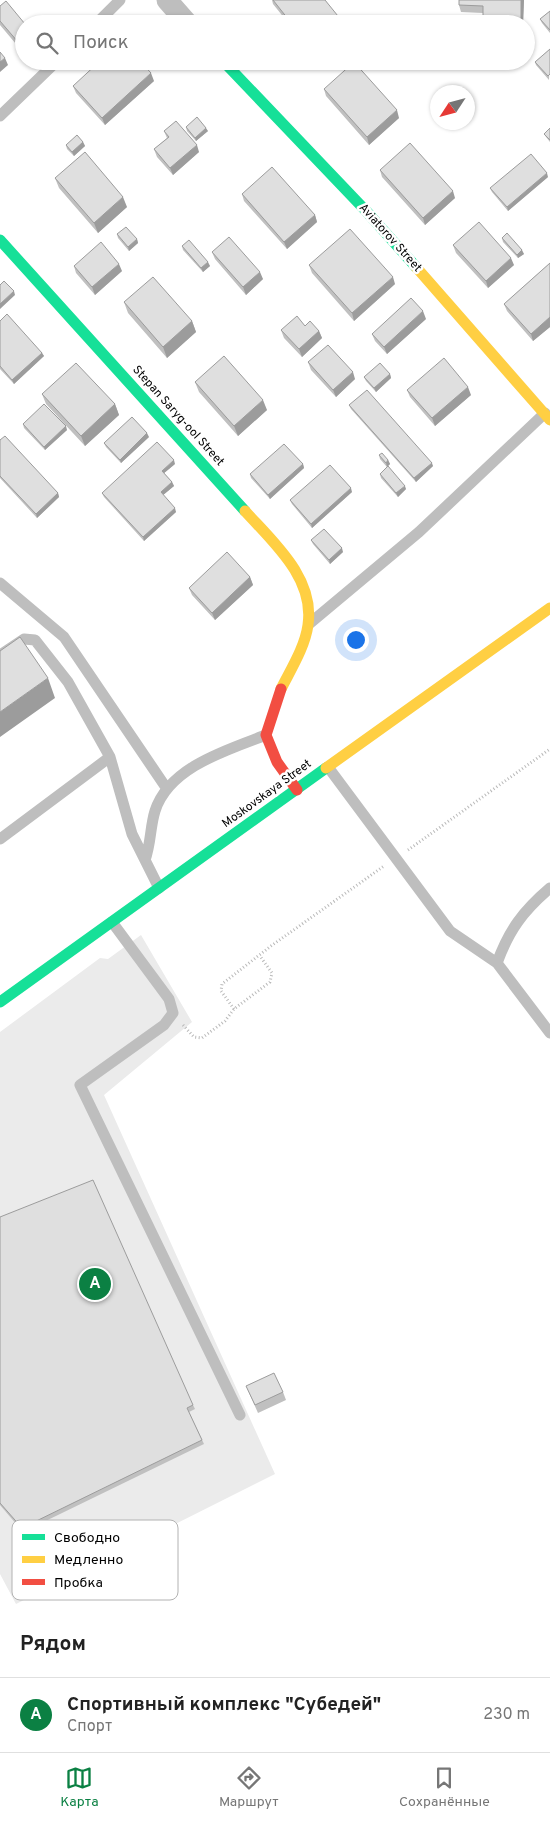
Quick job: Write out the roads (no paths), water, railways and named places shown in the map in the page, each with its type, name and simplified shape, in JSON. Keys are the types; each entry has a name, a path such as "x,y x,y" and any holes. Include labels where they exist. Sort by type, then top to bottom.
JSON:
{"street":[{"path":"167,0 180,15"},
{"name":"Aviatorov Street","path":"232,70 367,212 548,414"},
{"name":"Stepan Saryg-ool Street","path":"0,240 290,561 307,598 308,625"},
{"name":"Moskovskaya Street","path":"0,1002 550,608"},
{"path":"297,790 277,762 266,734 277,697 297,656 308,625"}],"lane":[{"path":"105,15 120,0"},
{"path":"0,116 48,70"},
{"path":"308,625 420,532 548,414"},
{"path":"0,582 64,637 167,789"},
{"path":"0,655 24,639 35,640 68,682 110,757 132,834 159,888"},
{"path":"145,860 151,845 155,812 167,789 183,775 213,756 266,734"},
{"path":"0,839 110,757"},
{"path":"328,767 450,931 497,963 550,1033"},
{"path":"497,963 505,940 519,917 550,888"},
{"path":"112,922 169,999 173,1013 164,1025 80,1085 240,1415"}],"place":[{"name":"Спортивный комплекс \"Субедей\"","path":"95,1284"}]}
